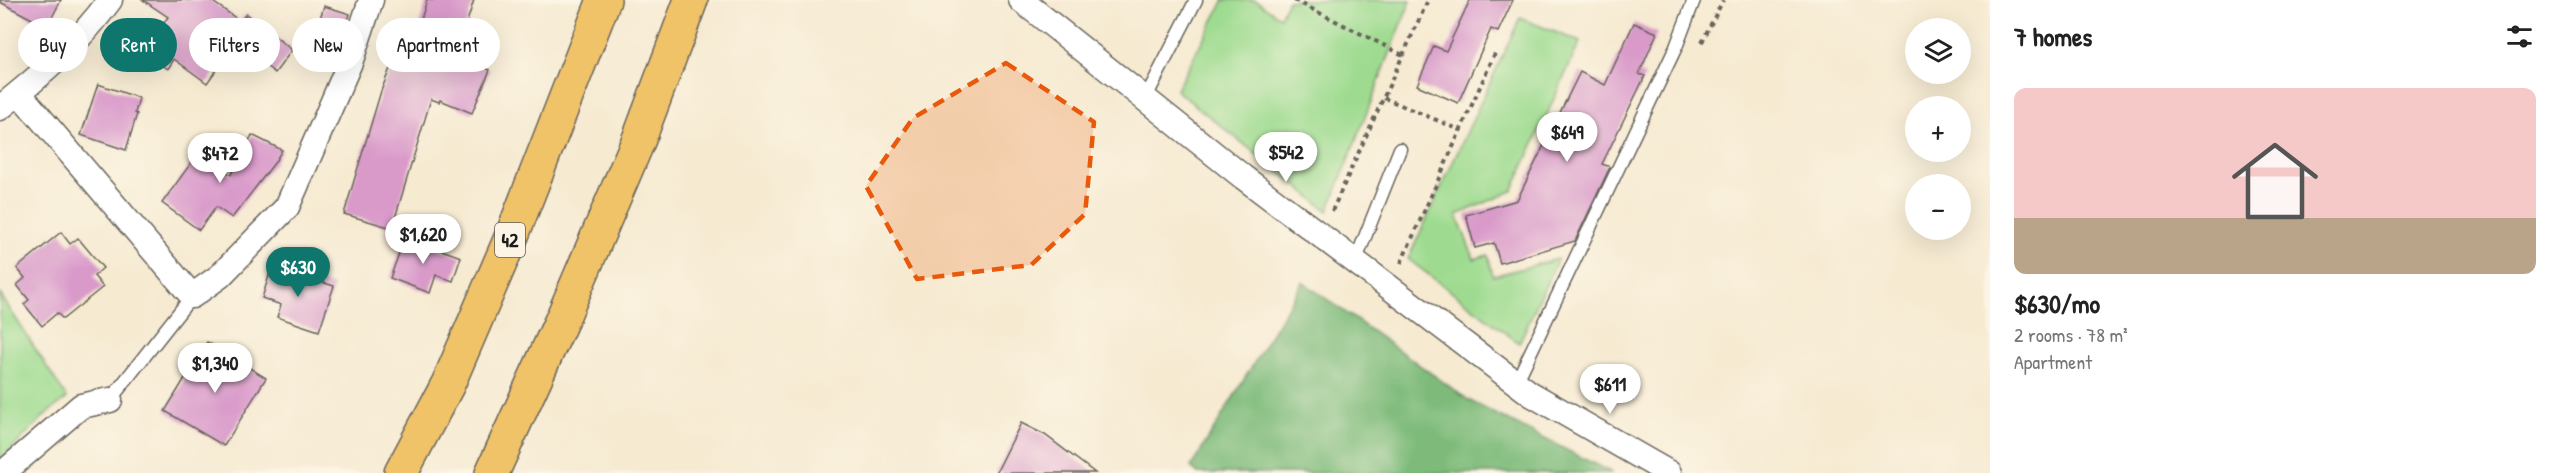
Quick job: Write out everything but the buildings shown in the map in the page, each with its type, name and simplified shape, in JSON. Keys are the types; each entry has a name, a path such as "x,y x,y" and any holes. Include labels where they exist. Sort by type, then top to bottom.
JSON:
{"highway":[{"name":"42","path":"401,473 448,384 513,233 604,0"},
{"path":"492,473 563,317 639,140 691,0"}],"street":[{"path":"0,108 76,40 110,0"},
{"path":"19,93 192,296 220,276 287,207 351,60 371,0"},
{"path":"1021,0 1321,237 1531,394 1669,473"},
{"path":"3,473 81,406 110,400"}],"lane":[{"path":"1145,99 1197,0"},
{"path":"1516,383 1676,47 1694,0"},
{"path":"1355,262 1400,149"},
{"path":"110,400 192,296"}],"path":[{"path":"1294,0 1403,55"},
{"path":"1321,237 1428,0"},
{"path":"1390,289 1496,51"},
{"path":"1384,98 1460,130"}],"highlighted area":[{"path":"1006,63 1094,122 1085,214 1031,265 917,279 866,186 913,118"}],"green space":[{"path":"1224,0 1255,0 1280,17 1288,0 1411,0 1328,211 1176,90"},
{"path":"1520,18 1580,42 1512,191 1457,215 1474,259 1488,255 1493,276 1558,259 1519,343 1408,259"},
{"path":"1303,282 1470,401 1612,473 1198,473 1191,467"},
{"path":"0,294 67,398 46,414 0,461"}]}
